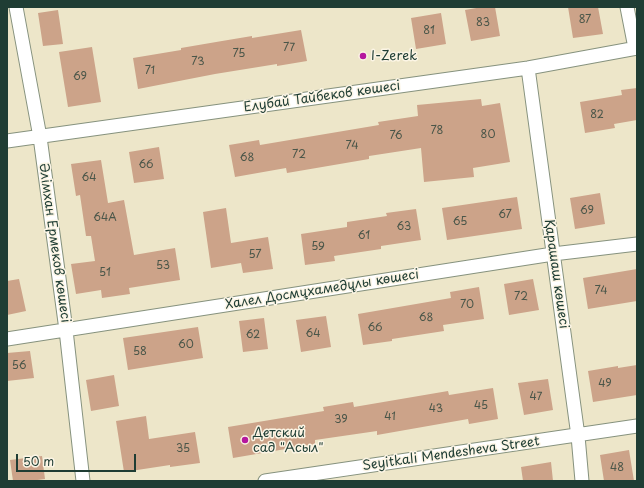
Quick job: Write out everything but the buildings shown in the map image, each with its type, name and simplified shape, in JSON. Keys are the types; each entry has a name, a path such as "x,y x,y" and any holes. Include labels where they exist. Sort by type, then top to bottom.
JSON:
{"street":[{"name":"Әлімхан Ермеков көшесі","path":"16,7 40,137 66,330 83,481"},
{"path":"627,7 636,48"},
{"name":"Елубай Тайбеков көшесі","path":"7,141 528,68 636,48"},
{"name":"Қарашаш көшесі","path":"528,68 578,436 582,481"},
{"name":"Халел Досмұхамедұлы көшесі","path":"7,339 553,254 637,244"},
{"name":"Seyitkali Mendesheva Street","path":"265,481 578,436 637,426"}],"place":[{"name":"I-Zerek","path":"363,56"},
{"name":"Детский сад \"Асыл\"","path":"245,440"}]}
